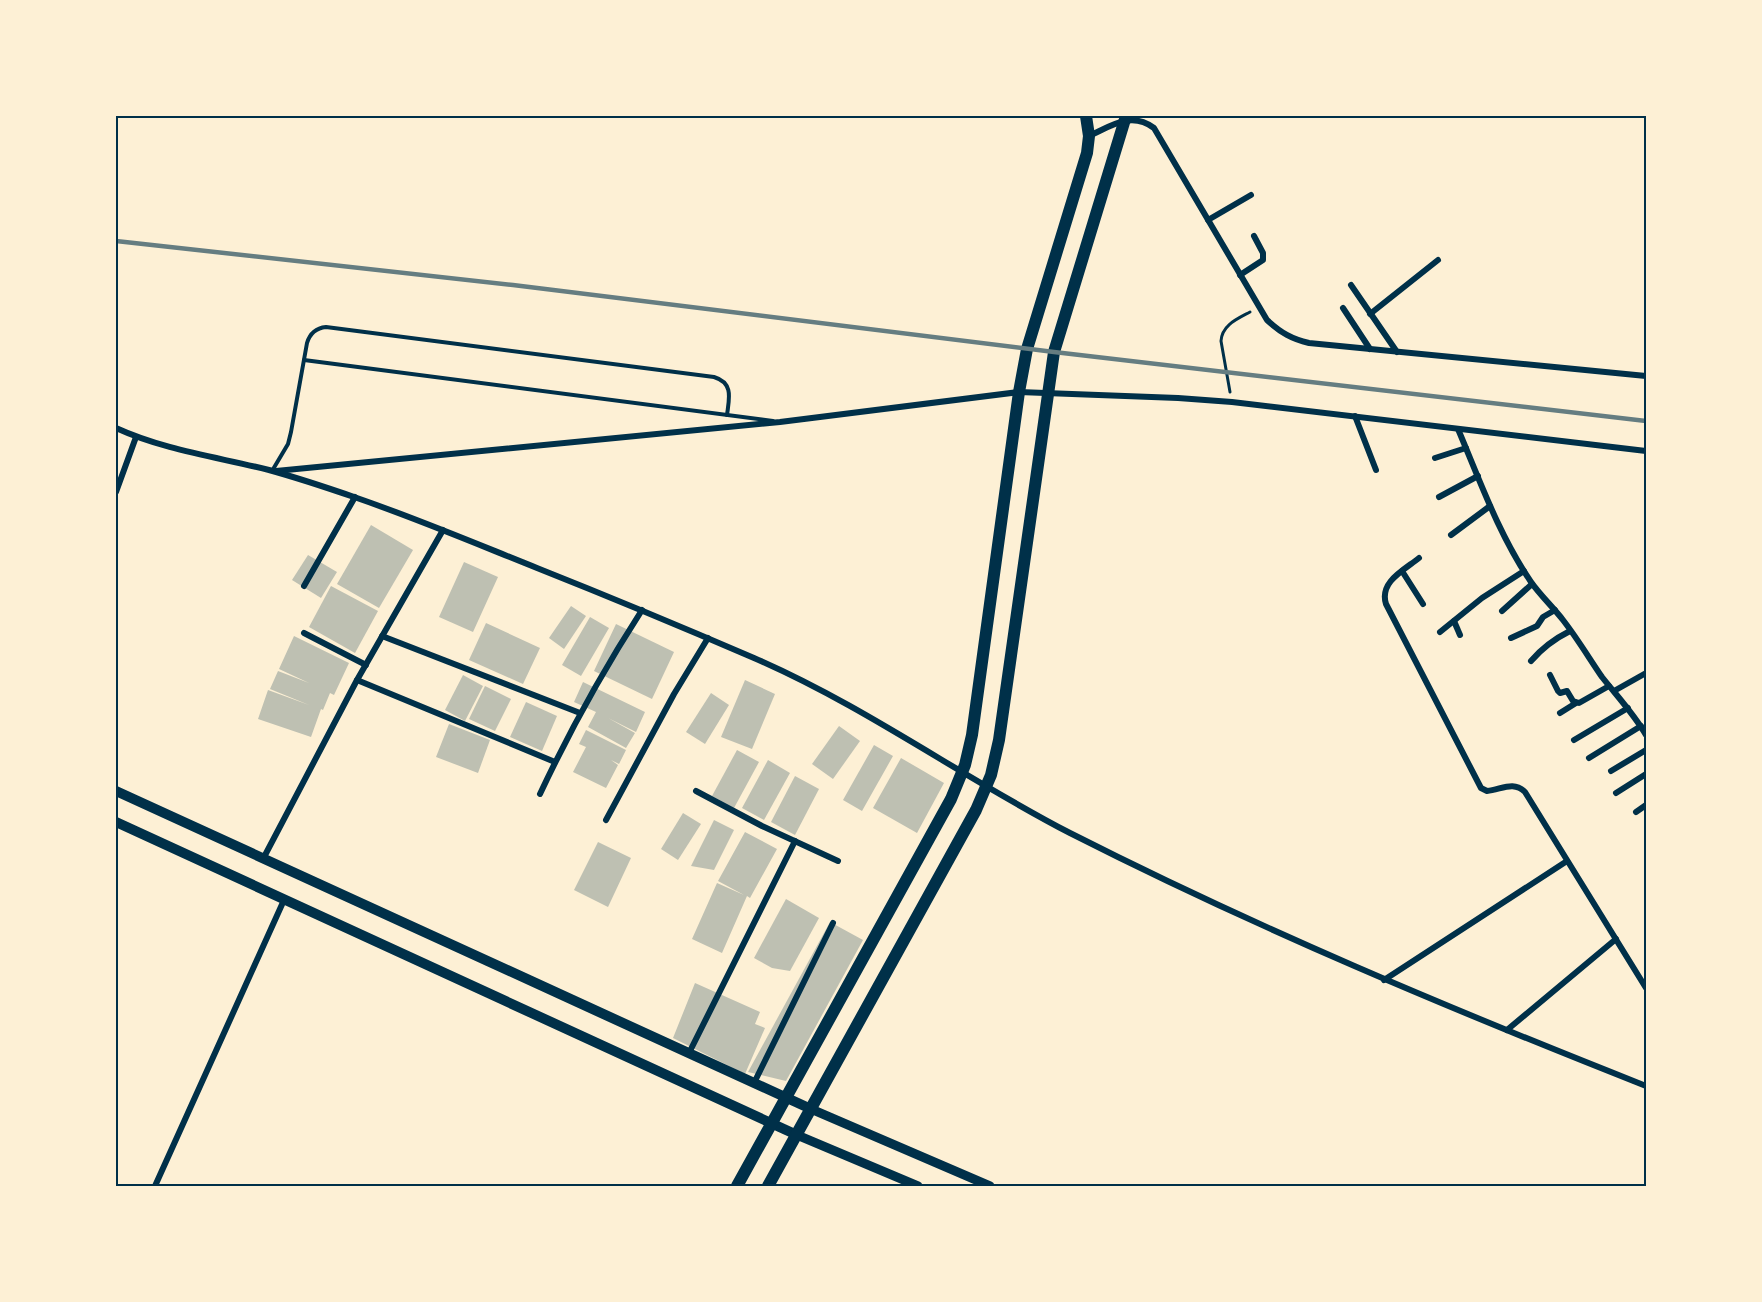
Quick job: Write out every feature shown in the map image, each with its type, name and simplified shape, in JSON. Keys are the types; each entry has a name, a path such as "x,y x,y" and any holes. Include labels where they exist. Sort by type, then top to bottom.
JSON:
{"main road":[{"path":"736,1186 951,800 963,772 972,735 1019,392 1027,349 1083,169 1089,136 1086,116"},
{"path":"768,1186 987,788 999,740 1054,352 1126,118"},
{"path":"116,791 811,1109"},
{"path":"116,822 797,1135"}],"street":[{"path":"1089,136 1126,118 1145,122 1154,128 1258,307 1273,326 1294,339 1309,343 1647,376"},
{"path":"1208,220 1251,195"},
{"path":"1240,275 1263,260 1263,253 1254,236"},
{"path":"1370,314 1438,260"},
{"path":"1351,285 1397,352"},
{"path":"1343,308 1370,349"},
{"path":"272,471 780,422 1019,392 1232,402 1647,451"},
{"path":"1355,416 1376,470"},
{"path":"116,428 167,447 272,471 355,497 642,610 762,661 814,687 987,788 1155,875 1384,980 1647,1086"},
{"path":"1458,429 1490,506 1524,572 1555,610 1647,735"},
{"path":"116,492 136,437"},
{"path":"1435,458 1466,448"},
{"path":"1440,496 1478,476"},
{"path":"304,586 355,497"},
{"path":"1451,535 1490,506"},
{"path":"263,859 357,680 443,530"},
{"path":"1419,558 1387,584 1384,597 1481,788 1487,791 1514,785 1525,792 1647,988"},
{"path":"1402,571 1423,604"},
{"path":"1440,633 1496,588 1524,572"},
{"path":"1502,611 1532,584"},
{"path":"540,794 580,713 642,610"},
{"path":"1511,638 1537,626 1542,618 1555,610"},
{"path":"1454,621 1460,635"},
{"path":"1531,661 1552,640 1570,631"},
{"path":"304,633 366,665"},
{"path":"382,636 580,713"},
{"path":"606,820 674,694 708,638"},
{"path":"1560,713 1576,702 1581,703 1647,673"},
{"path":"1550,675 1558,691 1560,693 1567,691 1576,702"},
{"path":"357,680 555,762"},
{"path":"1574,740 1628,708"},
{"path":"1589,758 1641,726"},
{"path":"1611,771 1647,750"},
{"path":"1616,793 1647,774"},
{"path":"696,791 838,861"},
{"path":"1636,812 1647,805"},
{"path":"689,1053 795,841"},
{"path":"1384,980 1567,861"},
{"path":"155,1186 284,900"},
{"path":"754,1083 833,923"},
{"path":"1507,1030 1616,939"},
{"path":"811,1109 990,1186"},
{"path":"797,1135 918,1186"}],"lane":[{"path":"272,471 290,438 309,336 314,331 326,327 714,377 724,381 729,389 727,415"},
{"path":"304,360 780,422"}],"path":[{"path":"1232,402 1221,334 1230,323 1258,307"}],"building":[{"path":"371,525 413,550 379,608 337,584"},
{"path":"308,555 337,572 321,598 292,580"},
{"path":"464,562 498,577 473,632 439,617"},
{"path":"331,586 378,611 355,653 309,627"},
{"path":"571,606 586,616 564,649 549,638"},
{"path":"590,617 609,628 581,676 562,665"},
{"path":"486,623 540,648 523,684 469,660"},
{"path":"616,624 674,652 652,699 594,671"},
{"path":"294,636 349,663 334,695 330,693 323,710 321,709 311,737 258,719 268,690 309,705 270,689 278,671 309,683 279,669"},
{"path":"463,675 483,686 465,721 445,710"},
{"path":"745,680 775,694 752,749 721,737"},
{"path":"583,682 645,712 636,732 608,718 635,733 626,748 588,727 596,712 574,702"},
{"path":"485,686 511,699 495,731 469,719"},
{"path":"711,693 729,705 705,744 686,732"},
{"path":"526,702 557,716 542,751 510,737"},
{"path":"449,724 490,740 478,773 436,757"},
{"path":"839,726 860,741 833,779 812,764"},
{"path":"586,730 626,750 619,764 611,760 618,765 606,788 573,772 586,747 579,744"},
{"path":"874,745 893,756 862,811 843,800"},
{"path":"737,750 759,762 734,808 712,796"},
{"path":"901,758 944,783 917,833 873,808"},
{"path":"768,760 790,773 764,820 742,808"},
{"path":"795,776 819,789 795,835 771,822"},
{"path":"683,813 701,824 678,860 661,849"},
{"path":"714,820 734,830 714,870 691,866"},
{"path":"745,832 777,849 750,898 747,896 722,953 692,939 717,883 744,895 718,881"},
{"path":"598,842 631,858 608,907 574,890"},
{"path":"786,899 819,918 790,971 772,968 754,958"},
{"path":"830,922 863,940 786,1081 748,1072"},
{"path":"695,983 760,1012 755,1024 765,1028 745,1074 673,1038"}],"railway":[{"path":"116,241 513,285 1054,352 1646,421"}]}
